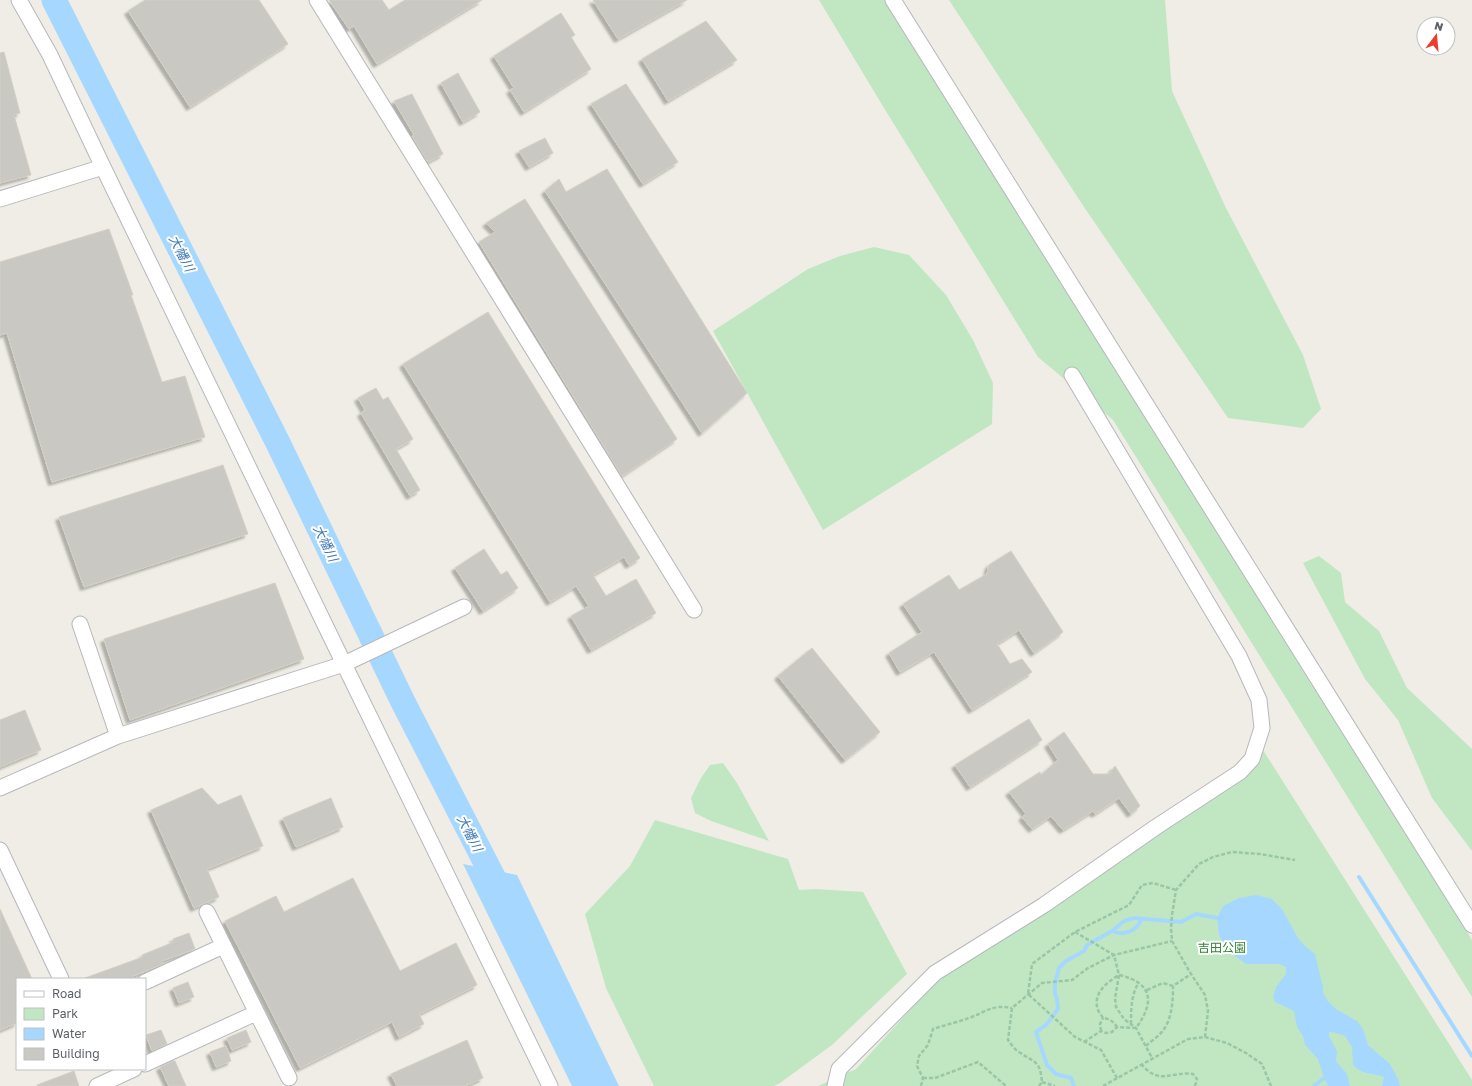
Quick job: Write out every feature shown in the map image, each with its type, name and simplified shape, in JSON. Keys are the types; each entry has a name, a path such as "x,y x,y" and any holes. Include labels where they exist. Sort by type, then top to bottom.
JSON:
{"street":[{"path":"19,0 50,55 344,664 550,1086"},
{"path":"317,0 694,610"},
{"path":"893,0 1472,925"},
{"path":"0,199 103,167"},
{"path":"835,1086 839,1069 936,973 1044,905 1156,827 1240,772 1252,759 1262,728 1259,700 1239,656 1072,375"},
{"path":"0,788 118,736 344,664 464,607"},
{"path":"80,624 118,736"},
{"path":"0,850 61,978"},
{"path":"207,912 289,1078"},
{"path":"146,982 223,946"},
{"path":"146,1064 256,1013"},
{"path":"106,1080 131,1070"}],"path":[{"path":"1205,1037 1208,1011 1206,995 1191,974 1172,941 1172,915 1176,890 1199,864 1213,857 1232,852 1260,854 1295,860"},
{"path":"1028,994 1032,964 1075,932 1129,905 1142,885 1153,883 1176,890"},
{"path":"1075,932 1114,955 1119,975 1115,998 1116,1007 1124,1019 1136,1028 1152,1058"},
{"path":"1039,1086 1042,1082 1041,1070 1033,1060 1017,1051 1008,1040 1012,1008 1042,983 1072,980 1088,968 1114,955 1172,941"},
{"path":"1174,986 1191,974"},
{"path":"1119,975 1139,982 1147,990 1148,1003 1144,1016 1136,1028 1117,1026 1110,1019 1103,1018 1098,1010 1097,1000 1100,991 1105,984 1119,975"},
{"path":"1131,1024 1131,1006 1134,991 1139,982"},
{"path":"1147,990 1163,983 1174,986"},
{"path":"1146,1046 1161,1033 1167,1024 1173,1002 1174,986"},
{"path":"1028,994 1075,1037 1101,1050 1117,1078"},
{"path":"921,1086 923,1078 917,1066 919,1056 928,1045 933,1029 970,1018 987,1009 1004,1006 1012,1008"},
{"path":"1101,1031 1100,1024 1103,1018"},
{"path":"1101,1031 1106,1033 1112,1032 1117,1026"},
{"path":"1084,1042 1101,1031"},
{"path":"1103,1086 1188,1039 1205,1037 1227,1043 1246,1052 1262,1064 1271,1086"},
{"path":"923,1078 935,1078 978,1062 1006,1086"},
{"path":"1141,1064 1147,1071 1158,1077 1168,1077 1184,1073 1193,1074 1197,1079 1195,1086"},
{"path":"1042,1082 1055,1086"}],"green space":[{"path":"819,0 887,0 1472,940 1472,997 1113,420 1038,357"},
{"path":"949,0 1165,0 1172,91 1226,208 1303,355 1321,409 1303,428 1228,418 1084,207"},
{"path":"874,247 909,255 946,295 973,340 993,383 992,424 823,530 713,331 808,269 840,256"},
{"path":"1319,556 1341,573 1345,602 1379,631 1407,688 1472,749 1472,851 1432,798 1398,720 1365,679 1303,563"},
{"name":"吉田公園","path":"1263,750 1472,1080 1472,1086 818,1086 856,1069 933,985"},
{"path":"723,763 737,783 769,841 711,821 695,813 691,798 701,778 710,765"},
{"path":"655,820 788,859 799,890 815,889 863,892 907,974 832,1045 774,1086 654,1086 606,988 585,914 630,866"}],"water":[{"path":"463,864 517,875 619,1086 572,1086"},
{"path":"1256,895 1272,899 1282,909 1298,938 1315,954 1323,987 1323,993 1328,1001 1336,1009 1357,1021 1363,1029 1368,1045 1390,1064 1400,1086 1382,1086 1384,1077 1361,1071 1353,1065 1352,1047 1345,1036 1329,1032 1329,1036 1337,1051 1336,1061 1347,1074 1350,1086 1328,1086 1318,1059 1305,1045 1303,1036 1297,1027 1294,1011 1275,1002 1273,997 1276,987 1286,974 1286,967 1279,964 1246,964 1227,950 1219,935 1217,918 1223,906 1239,898"}],"building":[{"path":"145,0 259,0 288,44 190,107 128,11"},
{"path":"329,0 382,0 389,10 405,0 482,0 377,64 354,26 349,29"},
{"path":"593,0 687,0 618,39"},
{"path":"561,13 575,35 571,37 591,69 524,112 510,90 514,88 494,56"},
{"path":"706,21 737,60 668,101 642,59"},
{"path":"4,52 20,113 14,115 31,175 0,183 0,53"},
{"path":"458,73 480,112 463,122 441,83"},
{"path":"626,84 678,162 643,184 591,104"},
{"path":"412,94 443,154 428,162 412,136 414,135 394,101"},
{"path":"545,138 553,153 529,167 519,151"},
{"path":"607,169 747,393 702,433 545,191 559,179 566,192"},
{"path":"525,199 677,439 622,476 479,242 495,232 486,223"},
{"path":"109,229 162,382 185,376 205,437 52,482 7,333 0,335 0,262"},
{"path":"488,312 640,558 629,565 624,557 593,575 606,596 636,579 656,613 591,650 571,616 589,606 576,586 550,602 403,364"},
{"path":"376,388 383,400 388,397 413,439 396,449 420,490 410,496 361,413 365,410 358,398"},
{"path":"223,465 248,534 84,587 59,517"},
{"path":"484,549 501,575 507,571 518,588 483,611 455,568"},
{"path":"1011,551 1063,632 1034,653 1019,630 997,644 1010,664 1022,659 1032,672 972,710 934,652 900,672 889,653 922,632 903,604 949,575 959,590 987,574 989,565"},
{"path":"275,583 304,659 130,720 104,639"},
{"path":"812,648 880,732 845,760 778,676"},
{"path":"25,710 41,750 0,767 0,720"},
{"path":"1029,719 1042,740 970,787 955,765"},
{"path":"1064,732 1093,774 1109,774 1115,766 1140,806 1131,814 1119,798 1095,814 1093,811 1063,830 1051,816 1032,829 1022,817 1026,814 1009,792 1040,772 1041,775 1058,760 1048,744"},
{"path":"202,788 218,805 241,795 263,846 207,869 219,897 194,908 151,810"},
{"path":"331,798 343,827 296,847 283,818"},
{"path":"353,878 400,971 456,943 477,985 419,1014 424,1024 399,1037 392,1022 300,1068 225,921 276,896 284,912"},
{"path":"0,909 32,978 16,978 16,1023 0,1030"},
{"path":"189,933 195,949 162,961 163,964 133,976 134,978 85,978 143,957 142,955 174,942 173,939"},
{"path":"188,982 194,997 179,1003 173,988"},
{"path":"161,1030 167,1044 152,1051 146,1035"},
{"path":"246,1030 251,1042 232,1050 227,1038"},
{"path":"467,1040 483,1078 465,1086 397,1086 391,1074"},
{"path":"226,1046 231,1061 216,1067 210,1052"},
{"path":"175,1061 186,1086 169,1086 160,1067"},
{"path":"74,1071 79,1086 37,1085"}],"waterway":[{"name":"大幡川","path":"54,0 278,443 403,702 505,900"},
{"path":"1359,877 1472,1056"},
{"path":"1074,1086 1071,1078 1056,1074 1047,1065 1036,1032 1046,1025 1058,1009 1055,994 1055,983 1059,968 1066,961 1084,951 1087,945 1112,931 1124,921 1134,918 1181,922 1196,914 1217,918"},
{"path":"1112,931 1120,933 1129,932 1133,930 1141,920"},
{"path":"1314,1086 1324,1078"}]}
